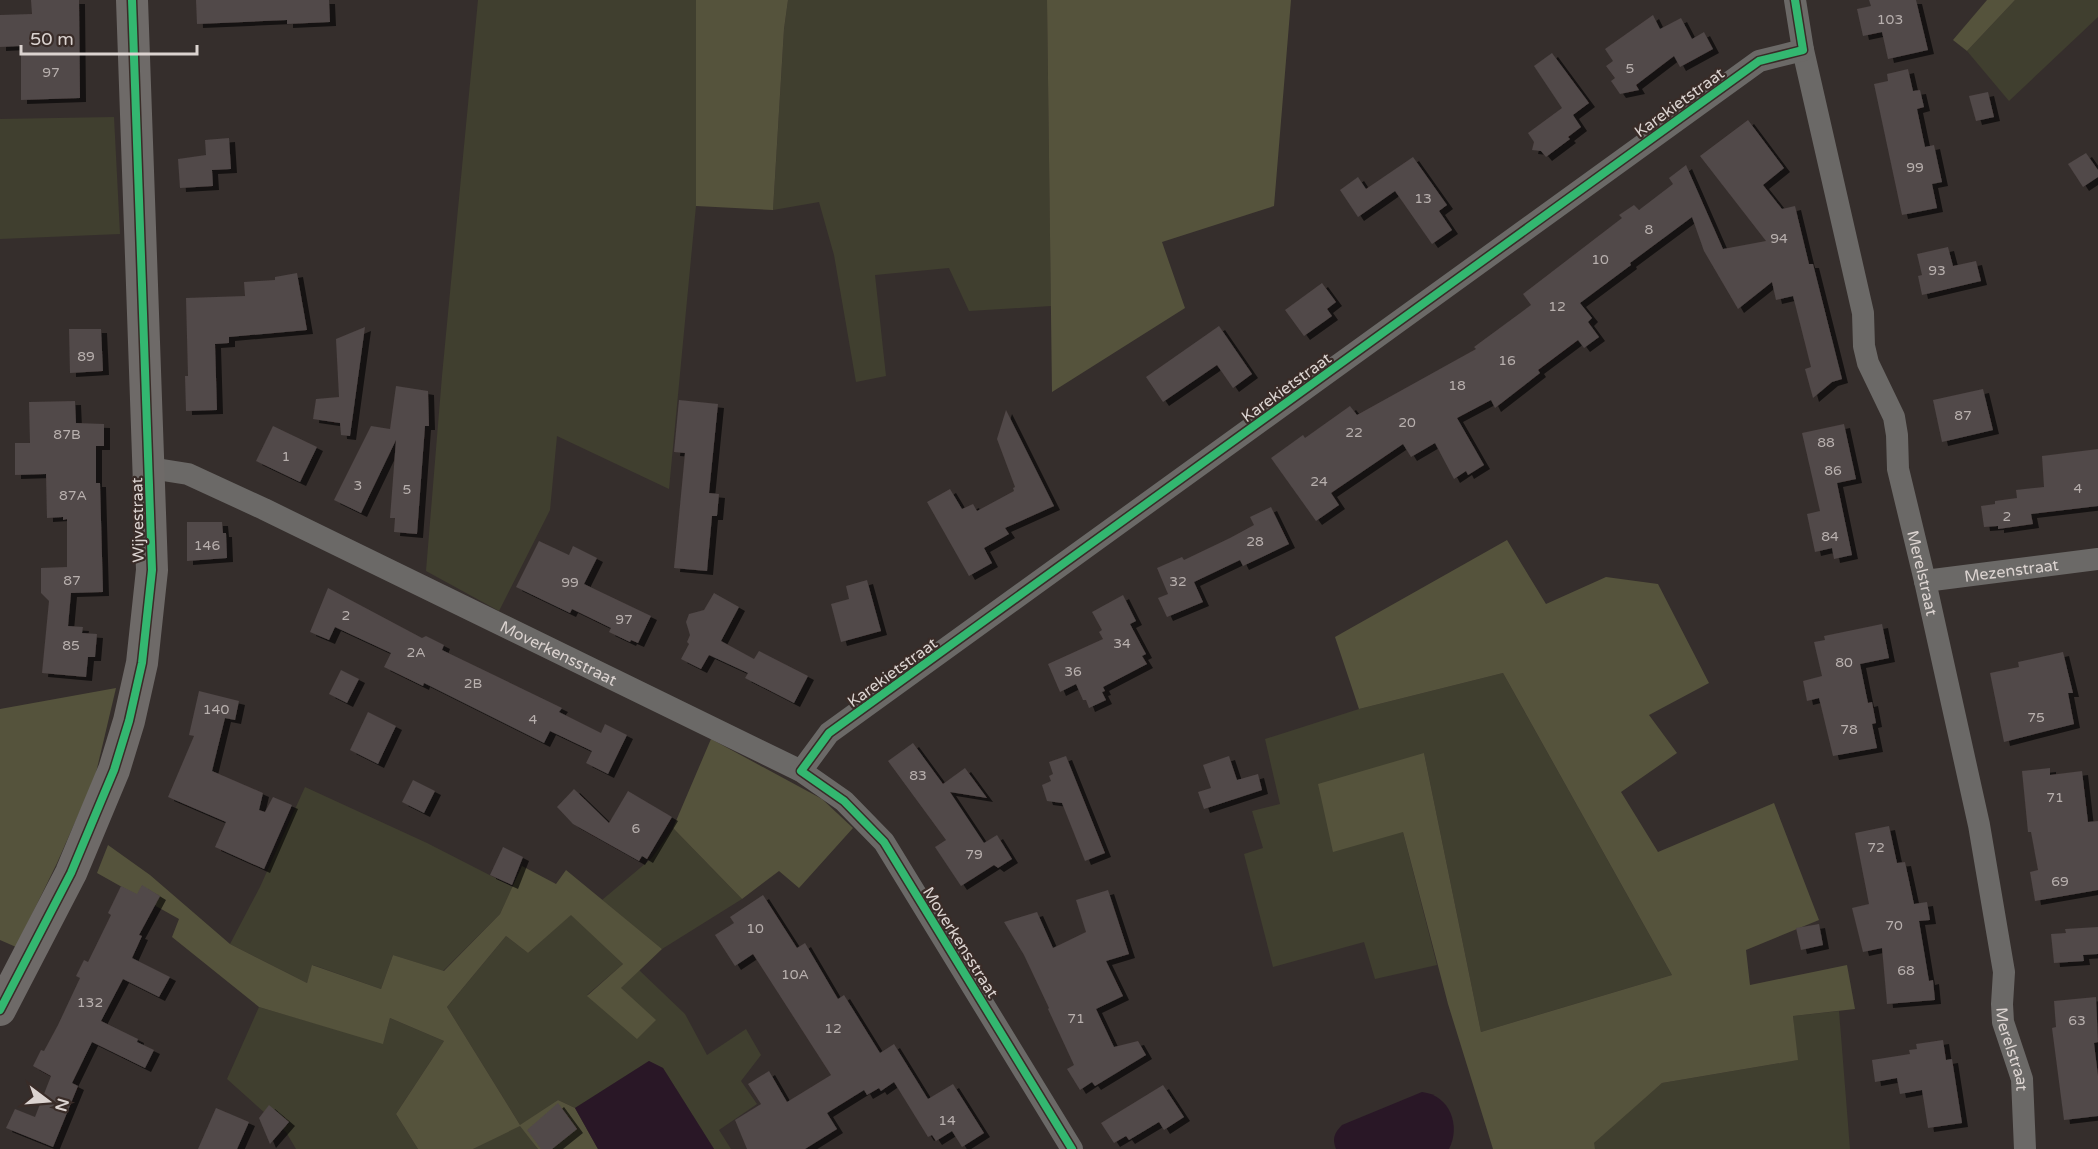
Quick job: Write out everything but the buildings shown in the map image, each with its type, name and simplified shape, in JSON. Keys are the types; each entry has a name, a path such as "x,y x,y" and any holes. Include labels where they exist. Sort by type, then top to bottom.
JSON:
{"street":[{"name":"Wijvestraat","path":"0,1010 70,873 114,770 129,721 142,663 152,570 132,0"},
{"name":"Merelstraat","path":"1795,0 1803,50 1863,313 1864,346 1868,363 1894,417 1898,435 1898,469 1979,825 2004,972 2002,1004 2004,1022 2022,1079 2025,1149"},
{"name":"Karekietstraat","path":"801,771 830,733 1759,61 1803,50"},
{"name":"Moverkensstraat","path":"150,468 188,474 264,509 801,771 844,801 884,842 1072,1149"},
{"name":"Mezenstraat","path":"1925,581 2098,559"}],"shaded area":[{"path":"478,0 696,0 696,206 669,489 557,436 550,510 499,611 426,571"},
{"path":"696,0 788,0 784,29 773,210 696,206"},
{"path":"788,0 1047,0 1051,306 969,311 949,268 875,275 886,376 856,382 834,255 819,202 773,210 784,29"},
{"path":"1047,0 1291,0 1274,206 1162,242 1185,308 1052,392"},
{"path":"1987,0 2015,0 1967,51 1953,40"},
{"path":"2015,0 2098,0 2098,17 2009,101 1967,51"},
{"path":"114,117 120,234 0,239 0,119"},
{"path":"1507,540 1546,604 1606,577 1658,584 1709,683 1649,715 1677,753 1621,792 1658,852 1774,803 1819,920 1746,950 1750,985 1847,965 1855,1009 1793,1016 1798,1060 1662,1083 1594,1143 1595,1149 1493,1149 1448,1004 1403,832 1333,852 1318,784 1424,753 1481,1032 1672,975 1503,673 1359,709 1335,637"},
{"path":"1503,673 1672,975 1481,1032 1424,753 1403,832 1437,965 1375,979 1364,942 1273,967 1244,854 1263,848 1252,811 1280,804 1265,739 1359,709"},
{"path":"116,688 95,777 16,947 0,940 0,709"},
{"path":"711,739 822,799 853,828 799,888 779,871 742,899 673,828"},
{"path":"305,787 427,843 513,887 500,914 443,971 393,955 381,989 313,965 307,983 230,944 260,887"},
{"path":"673,828 742,899 662,949 602,900 652,858"},
{"path":"108,845 150,875 230,944 307,983 312,965 381,989 393,955 444,971 500,914 522,866 556,884 566,870 662,949 621,988 656,1020 637,1039 587,996 623,964 571,915 528,953 506,936 447,1007 520,1125 558,1100 575,1108 598,1149 538,1149 520,1126 473,1149 418,1149 396,1114 444,1041 390,1018 383,1044 259,1007 172,937 179,919 97,873"},
{"path":"571,914 623,964 587,995 621,988 639,970 685,1014 707,1055 746,1029 761,1055 741,1081 757,1104 719,1130 731,1149 714,1149 663,1068 649,1061 575,1108 558,1100 521,1125 538,1149 473,1149 520,1125 447,1007 506,936 528,953"},
{"path":"259,1007 383,1043 390,1018 444,1041 396,1114 418,1149 296,1149 286,1132 227,1079"},
{"path":"1839,1011 1850,1149 1595,1149 1593,1144 1662,1083 1797,1060 1793,1016"},
{"path":"649,1061 663,1068 714,1149 598,1149 575,1108"},
{"path":"1422,1092 1440,1099 1450,1113 1454,1131 1449,1149 1336,1149 1334,1136 1342,1125"}],"cycle path":[{"path":"0,1010 71,873 114,770 129,721 142,663 152,570 132,0"},
{"path":"1072,1149 884,842 844,801 801,771 829,733 1759,61 1803,50 1795,0"}]}
